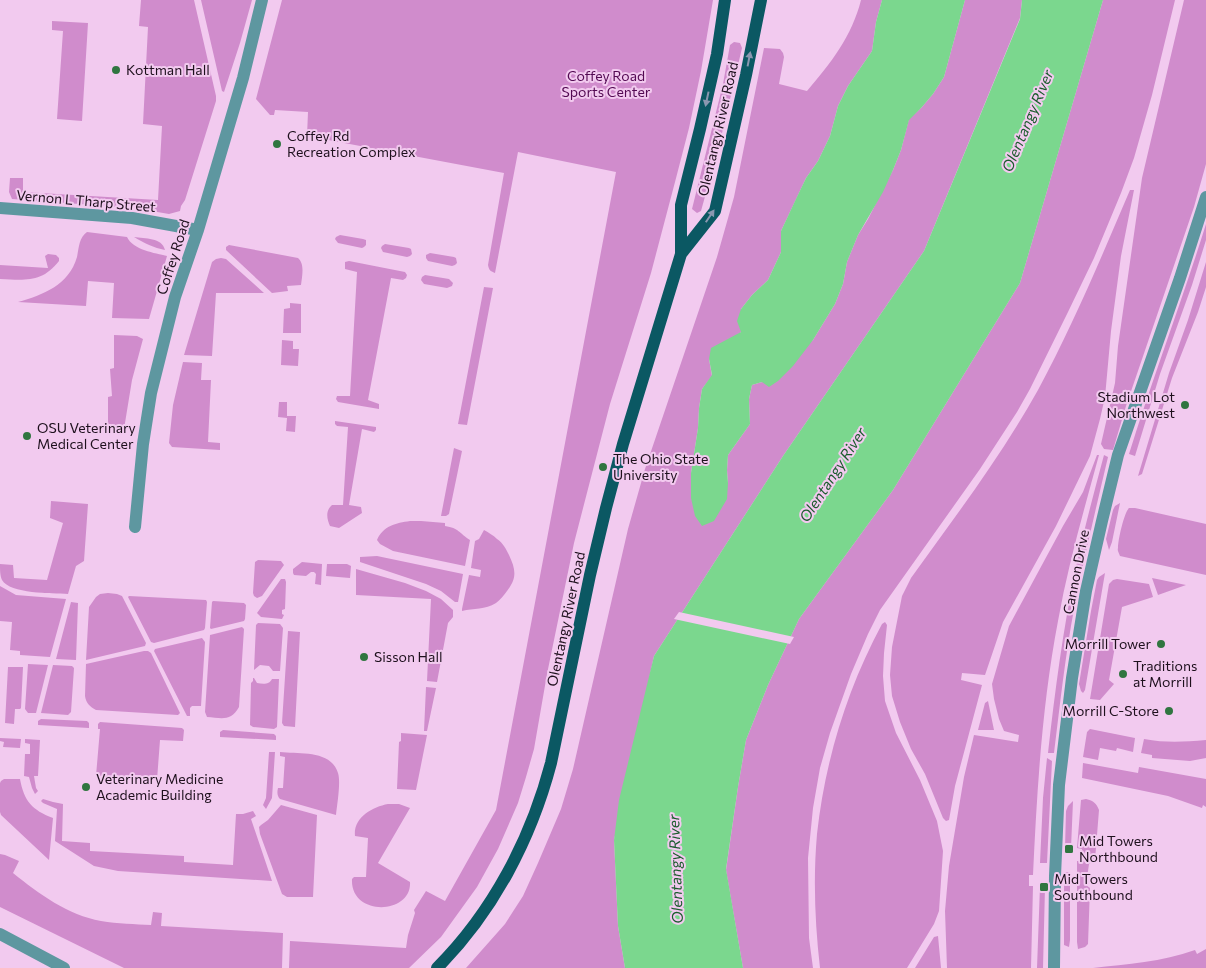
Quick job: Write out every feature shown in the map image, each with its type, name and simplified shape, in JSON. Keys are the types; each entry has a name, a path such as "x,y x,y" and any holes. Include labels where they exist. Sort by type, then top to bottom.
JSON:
{"main road":[{"name":"Olentangy River Road","path":"437,968 448,958 468,933 505,878 520,850 544,792 606,508 623,444 681,254 681,205 717,54 725,0"},
{"name":"Olentangy River Road","path":"681,254 715,211 761,0"}],"street":[{"name":"Coffey Road","path":"136,527 137,497 151,393 176,297 243,78 262,0"},
{"name":"Cannon Drive","path":"1054,968 1059,786 1072,678 1086,591 1118,455 1180,278 1206,197"},
{"name":"Vernon L Tharp Street","path":"0,208 132,218 198,230"},
{"path":"0,934 64,968"}],"green space":[{"path":"141,0 194,0 216,96 180,211 169,214 134,208 12,199 9,192 10,178 23,178 23,192 158,200 162,126 143,124 148,27 139,26"},
{"path":"201,0 252,0 224,92 222,91"},
{"name":"Coffey Road Sports Center","path":"282,0 713,0 689,128 651,273 610,404 574,543 547,674 534,749 518,803 498,849 477,887 441,937 409,968 289,968 290,941 406,948 415,913 414,910 426,891 445,901 496,810 616,172 518,152 495,273 492,272 488,265 504,173 307,136 308,112 275,110 274,115 270,115 256,99"},
{"path":"861,0 882,0 876,22 872,51 848,86 838,106 830,136 818,161 806,178 781,231 781,252 768,280 741,309 741,332 709,359 712,376 702,389 691,473 728,483 728,455 750,424 749,399 752,385 762,382 813,340 835,304 843,284 847,262 858,235 893,170 901,150 909,119 933,94 944,77 965,0 1022,0 1020,18 924,251 783,456 654,656 614,840 618,926 625,968 466,968 505,924 523,896 561,809 573,769 628,529 645,469 717,257 734,197 764,48 780,49 783,53 784,57 779,84 807,91 840,48 852,25"},
{"path":"1103,0 1175,0 1152,95 1134,158 1121,193 1094,258 1030,389 980,469 880,610 851,674 820,768 813,808 808,858 809,938 813,968 743,968 726,870 746,740 768,685 799,619 893,490 1020,283"},
{"path":"1184,0 1206,0 1206,164 1194,207 1126,406 1113,450 1104,449 1101,444 1115,383 1118,346 1142,178"},
{"path":"52,21 88,23 82,121 57,119 63,31 52,30"},
{"path":"734,42 740,43 742,48 719,146 701,211 697,213 692,209 723,84 730,45"},
{"path":"1130,190 1134,190 1121,256 1105,397 1090,456 1056,526 1003,622 985,675 962,673 961,680 982,685 955,786 949,820 946,821 943,818 925,774 911,749 892,696 890,675 892,647 902,596 911,578 961,509 1024,415 1051,366 1075,316"},
{"path":"1206,224 1206,240 1160,374 1135,456 1129,454"},
{"path":"87,232 127,237 139,248 167,256 149,319 112,318 114,283 88,281 86,306 18,302 46,292 68,275 77,257 81,240"},
{"path":"340,235 366,240 366,245 362,248 338,243 335,239"},
{"path":"134,237 157,241 165,250 149,245"},
{"path":"385,244 409,248 412,254 407,257 383,252 381,248"},
{"path":"229,245 298,258 302,267 301,285 287,286 288,291 272,293 226,250 226,247"},
{"path":"430,253 454,257 457,263 452,266 428,261 426,255"},
{"path":"48,254 56,255 59,261 53,268 39,277 25,280 0,279 0,265 48,268 45,256"},
{"path":"221,258 226,259 264,293 216,293 212,356 184,355 212,262"},
{"path":"349,261 405,272 407,275 403,280 391,278 368,400 379,404 379,409 338,402 336,399 337,396 350,396 357,272 345,269 345,262"},
{"path":"1206,262 1206,287 1172,378 1142,474 1138,476 1169,373"},
{"path":"425,275 449,279 453,283 452,286 447,288 424,284 421,280"},
{"path":"484,287 493,288 467,425 458,424"},
{"path":"290,303 301,304 301,333 283,333 284,309 290,308"},
{"path":"114,335 137,336 143,339 132,380 124,429 108,430 108,397 112,396 110,369 114,368"},
{"path":"282,340 293,341 293,349 299,349 298,366 281,365"},
{"path":"183,362 202,363 201,380 211,380 208,442 220,443 220,450 172,447 169,443 173,405"},
{"path":"279,402 287,402 287,416 296,416 295,432 286,431 287,418 278,417"},
{"path":"335,421 376,427 374,432 362,429 349,505 361,507 362,513 339,528 330,526 327,515 332,505 343,505 348,427 337,426"},
{"path":"454,448 462,451 449,514 441,516"},
{"path":"1097,455 1099,455 1062,600 1048,684 1038,779 1033,875 1029,875 1029,886 1033,886 1031,968 947,968 945,911 949,866 964,777 974,735 1018,742 1019,735 1004,731 999,719 992,684 1009,626 1083,492"},
{"path":"1104,455 1108,457 1071,627 1054,753 1048,753 1071,590"},
{"path":"51,501 88,504 84,561 76,566 68,594 32,592 6,585 0,574 0,564 13,565 14,578 47,580 63,523 50,518"},
{"path":"1120,503 1109,550 1106,539 1113,510"},
{"path":"1129,508 1206,524 1206,575 1120,556 1118,550 1119,539 1123,521"},
{"path":"410,521 445,523 445,526 456,529 470,540 465,566 393,551 380,544 377,540 386,528"},
{"path":"484,530 503,544 513,565 513,582 496,603 484,608 462,611 469,575 480,577 481,570 471,568 475,541 479,539"},
{"path":"377,556 463,574 458,602 426,584 360,562 360,557"},
{"path":"258,560 281,561 284,565 262,596 257,598 253,593 255,562"},
{"path":"302,562 322,564 321,585 315,584 316,574 314,572 306,576 294,575 293,569"},
{"path":"327,564 347,564 351,566 350,578 326,576"},
{"path":"356,569 426,591 441,599 453,610 453,617 448,623 437,682 427,681 431,599 356,595"},
{"path":"1105,573 1083,693 1079,684 1091,611 1097,580"},
{"path":"1152,578 1186,585 1158,595"},
{"path":"281,579 285,579 286,582 285,609 282,610 284,615 282,619 261,617 257,613"},
{"path":"1117,579 1149,584 1153,597 1122,607 1109,680 1114,684 1100,700 1090,699 1109,584"},
{"path":"0,586 16,595 66,599 50,657 20,655 20,651 10,650 12,622 0,621"},
{"path":"108,593 122,596 146,643 145,646 86,660 89,607 100,594"},
{"path":"129,596 206,600 205,628 204,630 154,643 151,642"},
{"path":"213,601 244,603 246,605 244,621 211,629"},
{"path":"71,602 78,603 76,660 56,659"},
{"path":"885,622 887,625 883,676 885,701 896,733 920,780 937,821 943,851 939,911 934,924 907,968 820,968 815,868 817,834 826,780 839,726 848,700 869,649 882,624"},
{"path":"258,623 280,624 283,628 280,671 273,671 269,666 260,665 254,670 256,625"},
{"path":"242,627 244,629 239,707 229,717 207,717 205,712 210,635"},
{"path":"288,631 300,632 295,727 284,726 282,723"},
{"path":"202,638 205,642 201,706 192,706 190,708 190,716 187,716 154,651 155,649"},
{"path":"144,651 151,653 180,713 178,715 96,710 90,706 85,696 86,664"},
{"path":"28,664 48,665 36,713 28,713 25,709"},
{"path":"53,665 72,666 74,668 71,712 68,715 41,713"},
{"path":"8,667 23,667 21,708 15,709 14,724 5,723"},
{"path":"253,678 257,683 264,684 272,679 279,679 277,727 274,729 250,725 251,683"},
{"path":"426,687 436,688 427,731 424,731"},
{"path":"988,701 994,730 978,730 985,703"},
{"path":"41,719 87,721 89,728 38,725 38,721"},
{"path":"100,722 182,728 184,730 183,741 160,740 157,780 96,776 100,729 98,729 98,724"},
{"path":"1090,729 1135,738 1133,752 1117,748 1116,751 1100,748 1098,760 1083,757 1087,732"},
{"path":"223,730 274,734 276,740 220,737 220,732"},
{"path":"401,733 427,735 416,790 397,789"},
{"path":"0,738 21,739 20,748 3,747 4,742 0,741"},
{"path":"25,739 40,740 38,776 34,776 38,791 35,794 29,777 24,776 25,754 30,754 30,744 25,743"},
{"path":"1144,739 1175,742 1206,740 1206,758 1190,761 1152,758 1152,755 1141,753"},
{"path":"269,752 275,752 272,798 266,809 263,805 266,798"},
{"path":"280,752 305,753 329,760 338,773 339,794 336,815 280,799 277,791 278,788 283,788 285,757 280,756"},
{"path":"1047,758 1052,761 1047,863 1040,863 1043,798"},
{"path":"1083,763 1138,773 1139,767 1206,779 1206,807 1203,805 1202,808 1168,796 1082,778"},
{"path":"4,779 20,779 30,804 40,812 53,818 49,860 1,815 0,783"},
{"path":"43,799 63,804 62,841 90,843 90,851 184,856 184,862 233,865 236,814 253,811 256,816 251,819 272,881 118,871 94,866 55,841 57,809 43,803 41,801"},
{"path":"1086,799 1094,803 1099,810 1095,860 1089,864 1086,885 1090,888 1088,944 1078,949 1077,861 1082,861 1082,849 1077,848 1081,800"},
{"path":"1073,801 1071,848 1065,848 1066,811"},
{"path":"388,804 399,804 410,808 378,863 410,882 408,893 402,901 392,906 381,907 370,905 360,900 354,891 352,879 354,877 366,877 368,838 355,836 355,830 360,819 365,814"},
{"path":"281,805 317,815 313,897 287,897 282,894 260,834 259,827"},
{"path":"0,854 19,861 13,873 33,889 54,903 89,918 114,923 151,925 153,912 162,913 161,926 283,933 282,968 124,968 0,907"},
{"path":"1064,872 1070,872 1069,947 1064,945"},
{"path":"1040,886 1045,887 1043,968 1037,968"},
{"path":"938,936 941,968 915,968 934,937"},
{"path":"1206,949 1206,968 1093,968 1157,960 1195,950 1197,954"}],"water":[{"path":"882,0 965,0 944,77 933,94 909,120 901,150 893,170 883,192 858,235 847,262 843,284 835,304 813,340 793,366 778,381 769,387 762,382 752,385 749,399 750,424 728,455 727,499 714,521 702,526 695,516 691,498 691,473 702,389 712,375 709,359 711,348 741,332 737,321 741,309 768,280 781,252 781,231 806,178 818,161 830,136 838,106 848,86 872,51 876,22"},
{"name":"Olentangy River","path":"1022,0 1103,0 1020,283 893,490 799,619 768,685 746,740 726,869 743,968 625,968 618,926 614,840 619,800 654,656 783,456 924,251 1020,19"}],"pier":[{"path":"679,612 794,637 790,644 674,619"}],"place":[{"name":"Kottman Hall","path":"116,70"},
{"name":"Coffey Rd Recreation Complex","path":"277,144"},
{"name":"Stadium Lot Northwest","path":"1185,405"},
{"name":"OSU Veterinary Medical Center","path":"27,436"},
{"name":"The Ohio State University","path":"603,467"},
{"name":"Morrill Tower","path":"1161,644"},
{"name":"Sisson Hall","path":"364,657"},
{"name":"Traditions at Morrill","path":"1123,674"},
{"name":"Morrill C-Store","path":"1169,711"},
{"name":"Veterinary Medicine Academic Building","path":"86,787"},
{"name":"Mid Towers Northbound","path":"1069,849"},
{"name":"Mid Towers Southbound","path":"1044,887"}]}
